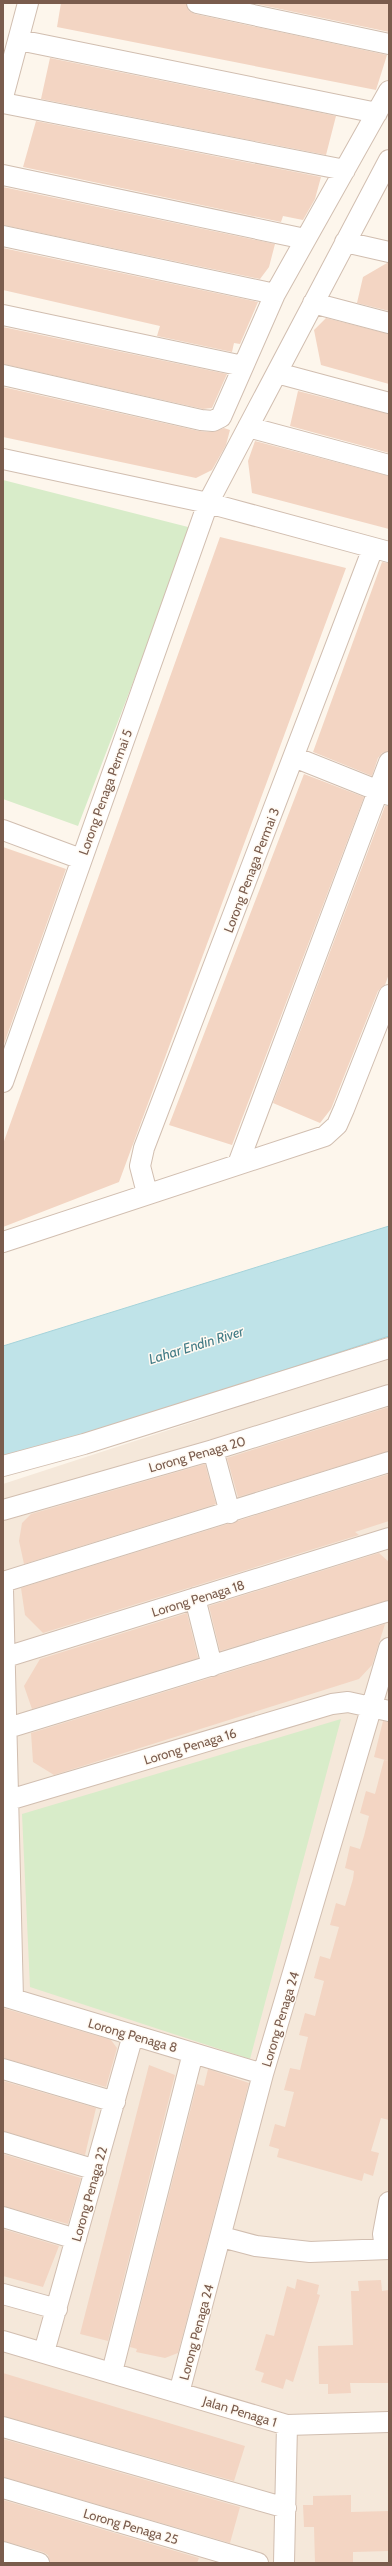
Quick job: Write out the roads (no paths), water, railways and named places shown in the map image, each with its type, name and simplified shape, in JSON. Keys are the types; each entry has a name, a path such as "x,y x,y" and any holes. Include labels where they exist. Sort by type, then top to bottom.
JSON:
{"street":[{"path":"3,97 28,3"},
{"path":"197,3 389,44"},
{"path":"19,40 377,113"},
{"path":"3,375 213,421 221,417 275,294 389,91"},
{"path":"3,103 345,170"},
{"name":"Lorong Penaga Permai 5","path":"3,1082 208,503 345,242 388,165"},
{"path":"3,175 305,239"},
{"path":"3,236 275,294"},
{"path":"345,242 389,252"},
{"path":"313,303 389,323"},
{"path":"3,315 243,366"},
{"path":"277,373 389,403"},
{"path":"248,427 389,465"},
{"path":"3,459 208,503 381,550"},
{"name":"Lorong Penaga Permai 3","path":"147,1193 140,1166 144,1148 294,757 381,550"},
{"path":"294,757 384,793"},
{"path":"238,1164 384,793 389,762"},
{"path":"3,830 81,859"},
{"path":"3,1242 147,1193 325,1136 337,1125 389,995"},
{"path":"3,1466 84,1444 389,1348"},
{"name":"Lorong Penaga 20","path":"3,1510 213,1450 389,1395"},
{"path":"213,1450 230,1513"},
{"path":"3,1582 230,1513 389,1462"},
{"name":"Lorong Penaga 18","path":"6,1657 389,1538"},
{"path":"3,1590 6,1657 6,1740 9,1800 8,1998"},
{"path":"195,1598 212,1666"},
{"path":"6,1740 212,1666 389,1611"},
{"name":"Lorong Penaga 24","path":"179,2393 222,2237 263,2074 381,1709 389,1648"},
{"name":"Lorong Penaga 16","path":"9,1800 332,1704 348,1702 381,1709"},
{"name":"Lorong Penaga 8","path":"8,1998 263,2074"},
{"name":"Lorong Penaga 22","path":"44,2352 133,2035"},
{"path":"112,2372 193,2053"},
{"path":"3,2069 115,2102"},
{"path":"3,2142 96,2170"},
{"path":"222,2237 256,2246 310,2252 387,2249 383,2234 389,2202"},
{"path":"3,2217 76,2239"},
{"path":"3,2294 57,2310"},
{"name":"Jalan Penaga 1","path":"3,2341 288,2425 389,2422"},
{"path":"284,2563 288,2425"},
{"path":"3,2427 286,2508"},
{"name":"Lorong Penaga 25","path":"3,2488 258,2563"},
{"path":"3,2552 38,2563"}],"water":[{"name":"Lahar Endin River","path":"389,1226 389,1336 72,1439 3,1456 3,1346"}]}
